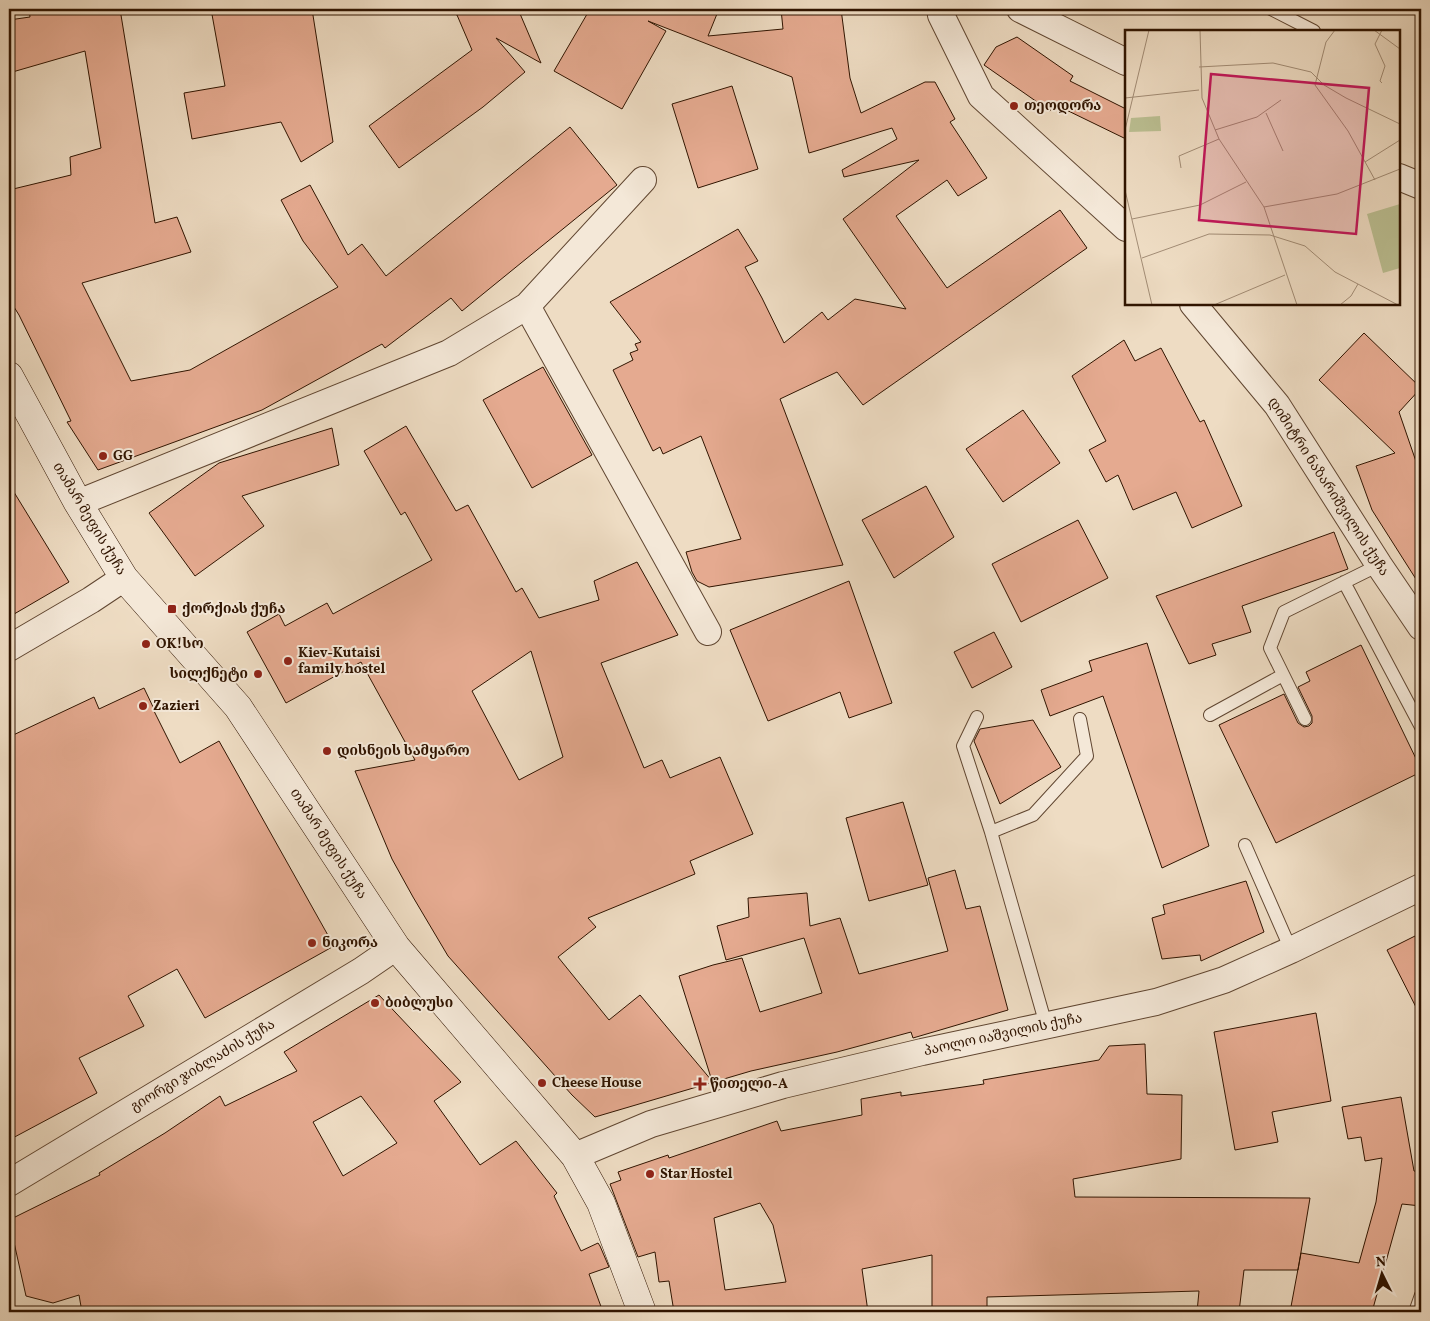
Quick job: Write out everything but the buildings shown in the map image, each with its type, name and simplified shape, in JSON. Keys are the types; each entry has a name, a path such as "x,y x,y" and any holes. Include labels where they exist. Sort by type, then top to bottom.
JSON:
{"main road":[{"name":"თამარ მეფის ქუჩა","path":"9,376 78,503 124,578 238,707 396,947 575,1156 601,1203 642,1312"}],"street":[{"path":"940,9 941,15 981,96 1125,227"},
{"path":"1020,9 1125,62"},
{"path":"1400,177 1421,186"},
{"path":"78,503 449,354 526,306 643,180"},
{"name":"დიმიტრი ნაზარიშვილის ქუჩა","path":"1194,305 1277,405 1421,627"},
{"path":"526,306 708,632"},
{"path":"9,648 91,600 124,578"},
{"name":"პაოლო იაშვილის ქუჩა","path":"575,1156 651,1124 783,1085 922,1052 1156,1002 1224,980 1421,887"},
{"name":"გიორგი ჯიბლაძის ქუჩა","path":"9,1183 352,976 396,947"}],"lane":[{"path":"1270,9 1312,30"},
{"path":"1305,719 1270,648 1284,612 1379,565"},
{"path":"1344,582 1421,727"},
{"path":"1210,714 1284,675"},
{"path":"977,717 963,746 991,832 1046,1025"},
{"path":"991,832 1033,815 1087,756 1080,719"},
{"path":"1245,845 1291,950"},
{"path":"1415,1312 1421,1295"}],"place":[{"name":"თეოდორა","path":"1014,106"},
{"name":"GG","path":"103,456"},
{"name":"ქორქიას ქუჩა","path":"172,609"},
{"name":"OK!სო","path":"146,644"},
{"name":"Kiev-Kutaisi family hostel","path":"288,661"},
{"name":"სილქნეტი","path":"258,674"},
{"name":"Zazieri","path":"143,706"},
{"name":"დისნეის სამყარო","path":"327,751"},
{"name":"ნიკორა","path":"312,943"},
{"name":"ბიბლუსი","path":"375,1003"},
{"name":"Cheese House","path":"542,1083"},
{"name":"წითელი-A","path":"700,1084"},
{"name":"Star Hostel","path":"650,1174"}]}
